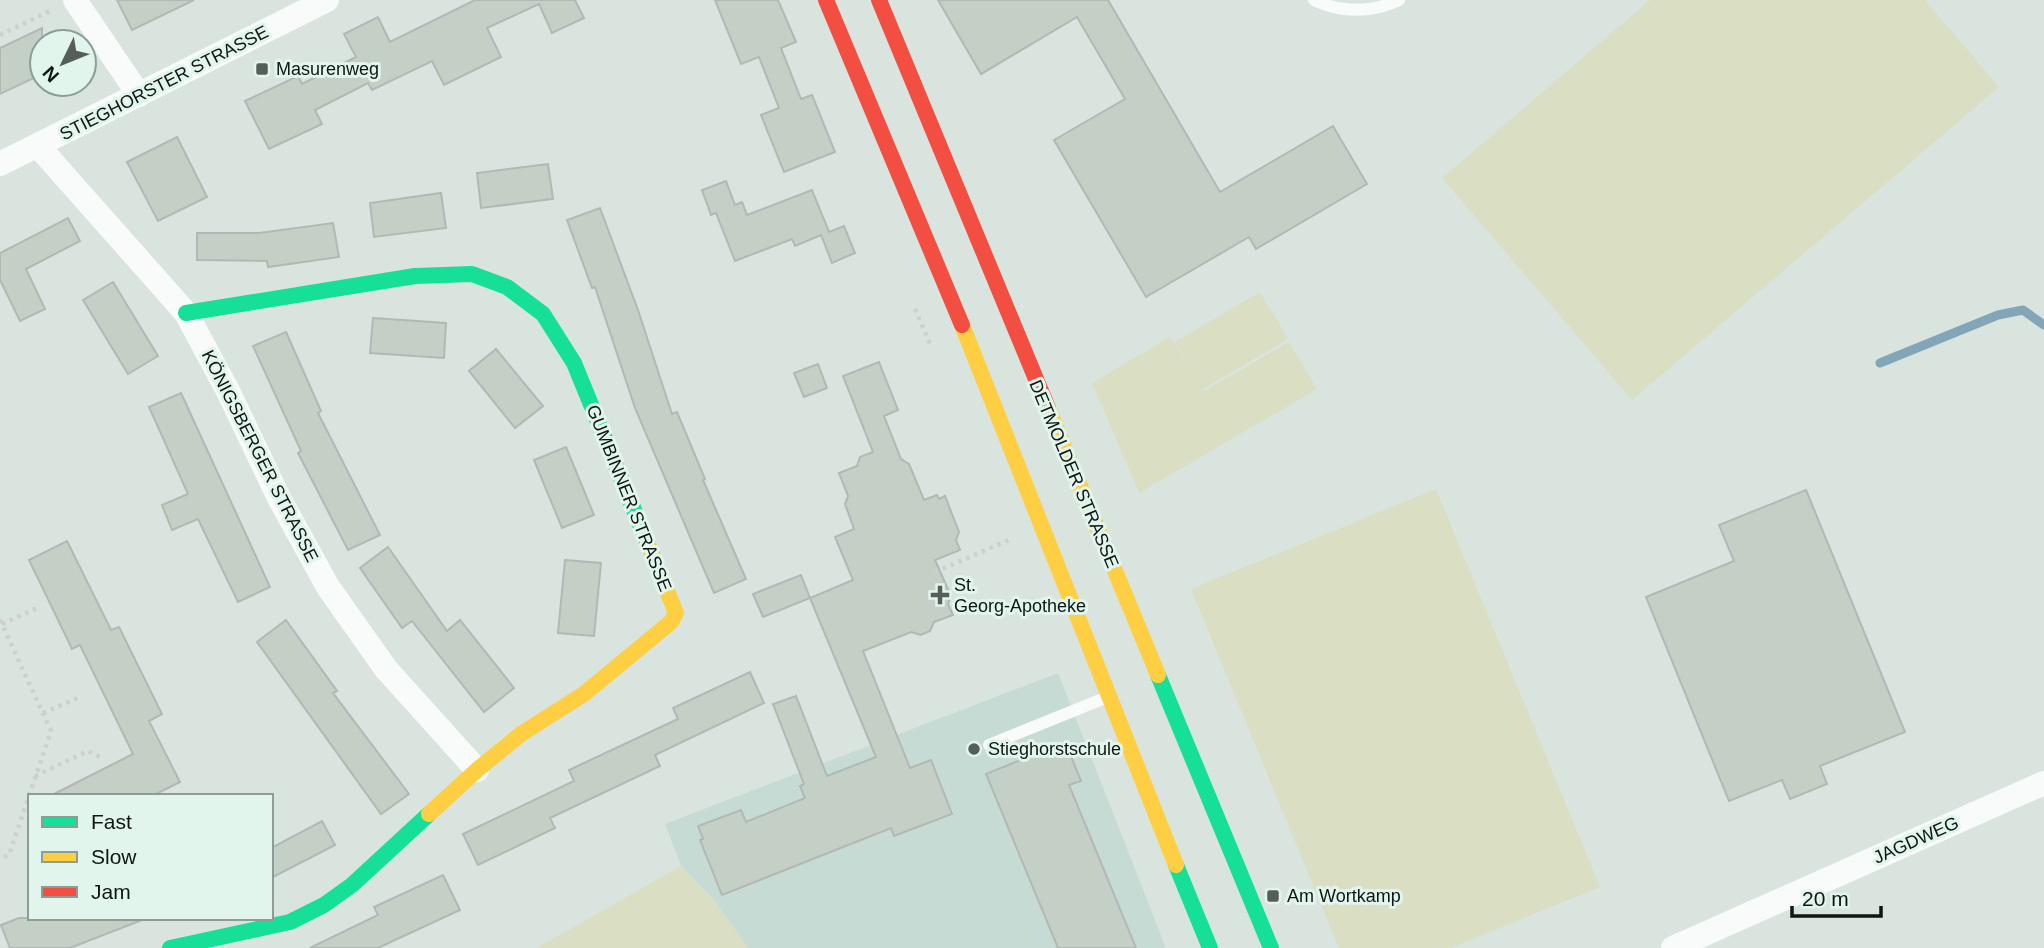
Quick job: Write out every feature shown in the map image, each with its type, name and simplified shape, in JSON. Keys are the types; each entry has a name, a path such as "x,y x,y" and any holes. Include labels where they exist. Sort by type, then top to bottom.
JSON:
{"main road":[{"path":"826,0 959,317 1210,948"},
{"name":"DETMOLDER STRASSE","path":"879,0 1271,948"},
{"name":"GUMBINNER STRASSE","path":"170,948 290,922 324,905 352,885 477,770 521,734 584,694 671,622 676,613 574,363 543,314 507,287 472,274 415,276 186,313"}],"street":[{"name":"STIEGHORSTER STRASSE","path":"0,164 327,0"},
{"path":"67,3 139,95"},
{"name":"KÖNIGSBERGER STRASSE","path":"38,146 186,313 228,391 279,498 328,587 386,669 477,770"},
{"name":"JAGDWEG","path":"1673,948 2044,783"}],"lane":[{"path":"1314,0 1327,6 1359,10 1399,0"},
{"path":"989,746 1109,696"}],"path":[{"path":"0,34 67,3"},
{"path":"935,572 1018,536"},
{"path":"29,794 51,731 1,622 37,608"},
{"path":"43,713 80,697"},
{"path":"35,776 88,751 102,758"},
{"path":"0,859 9,855 28,797"}],"shaded area":[{"name":"Stieghorstschule","path":"1058,673 1166,948 748,948 714,900 681,866 665,824"}],"green space":[{"path":"1650,0 1925,0 1999,87 1632,400 1442,178"},
{"path":"1260,292 1288,339 1203,389 1204,391 1289,342 1317,389 1139,493 1092,383 1170,337 1192,371 1175,342"},
{"path":"1436,489 1600,887 1451,948 1339,948 1191,589"},
{"path":"681,866 714,900 748,948 537,948"}],"building":[{"path":"117,0 194,0 132,30"},
{"path":"475,0 575,0 584,18 552,33 539,4 487,28 501,57 444,85 432,61 372,90 368,83 315,110 322,124 269,149 245,101 298,76 302,84 356,57 344,34 378,17 390,42"},
{"path":"715,0 778,0 796,42 781,48 801,99 812,95 835,152 784,172 761,115 779,108 759,57 741,64"},
{"path":"938,0 1108,0 1220,192 1333,126 1367,184 1256,249 1249,237 1146,297 1054,140 1125,99 1077,17 981,74"},
{"path":"28,35 28,81 0,94 0,48"},
{"path":"177,137 207,197 158,221 127,162"},
{"path":"548,164 553,199 481,208 477,173"},
{"path":"726,181 735,205 742,202 747,215 812,190 829,232 844,226 855,253 832,263 821,235 795,246 792,239 735,261 716,213 711,215 702,190"},
{"path":"441,193 446,228 374,237 370,203"},
{"path":"600,208 638,310 672,414 677,412 746,579 714,593 635,408 595,287 592,288 567,220"},
{"path":"68,218 80,241 26,269 45,309 20,321 0,280 0,253"},
{"path":"333,223 339,257 268,267 267,261 197,260 197,233 259,233"},
{"path":"113,282 158,356 128,374 83,300"},
{"path":"373,318 446,323 444,358 370,353"},
{"path":"286,332 321,411 318,413 380,535 348,550 298,453 301,451 253,346"},
{"path":"496,349 543,406 515,428 469,371"},
{"path":"879,362 898,410 884,416 901,459 909,464 924,500 937,495 939,499 945,496 959,532 956,540 960,550 935,560 951,596 948,604 953,615 934,622 930,631 921,635 911,632 863,651 910,768 931,760 952,814 894,836 891,828 722,895 700,840 703,839 698,826 741,810 746,822 805,798 800,786 804,784 773,704 796,696 827,776 876,757 810,598 853,580 835,537 854,529 845,504 848,496 839,473 857,466 860,457 873,452 843,376"},
{"path":"818,364 827,388 804,397 794,373"},
{"path":"181,393 270,587 238,602 198,519 172,530 162,505 188,494 149,407"},
{"path":"566,447 594,515 562,528 534,460"},
{"path":"1806,490 1905,732 1820,766 1827,784 1790,799 1782,780 1729,801 1646,597 1734,561 1719,525"},
{"path":"67,541 111,630 119,627 162,714 149,721 180,782 156,794 54,794 133,754 80,645 72,649 29,560"},
{"path":"388,547 447,631 460,620 514,688 484,712 412,621 402,628 360,568"},
{"path":"565,560 601,563 594,636 558,633"},
{"path":"801,575 810,598 763,617 753,594"},
{"path":"286,620 337,691 333,693 409,794 381,814 257,642"},
{"path":"750,672 764,703 655,755 660,766 550,818 555,828 478,865 463,834 574,781 569,770 678,719 673,708"},
{"path":"1065,742 1081,781 1069,785 1136,948 1058,948 986,774"},
{"path":"322,821 335,845 273,877 273,847"},
{"path":"443,875 460,910 378,948 310,948 378,915 374,907"},
{"path":"19,918 142,920 70,948 10,948 1,925"}],"waterway":[{"path":"1880,363 1998,315 2023,310 2044,325"}],"traffic: fast":[{"path":"186,313 415,276 472,274 507,287 543,314 574,363 648,544"},
{"path":"1158,675 1271,948"},
{"path":"170,948 290,922 324,905 352,885 429,814"},
{"path":"1176,865 1210,948"}],"traffic: slow":[{"path":"962,325 1176,865"},
{"path":"1048,408 1158,675"},
{"path":"429,814 521,734 584,694 671,622 676,613 648,544"}],"traffic: jam":[{"path":"826,0 962,325"},
{"path":"879,0 1048,408"}],"place":[{"name":"Masurenweg","path":"262,69"},
{"name":"St. Georg-Apotheke","path":"940,595"},
{"name":"Stieghorstschule","path":"974,749"},
{"name":"Am Wortkamp","path":"1273,896"}]}
